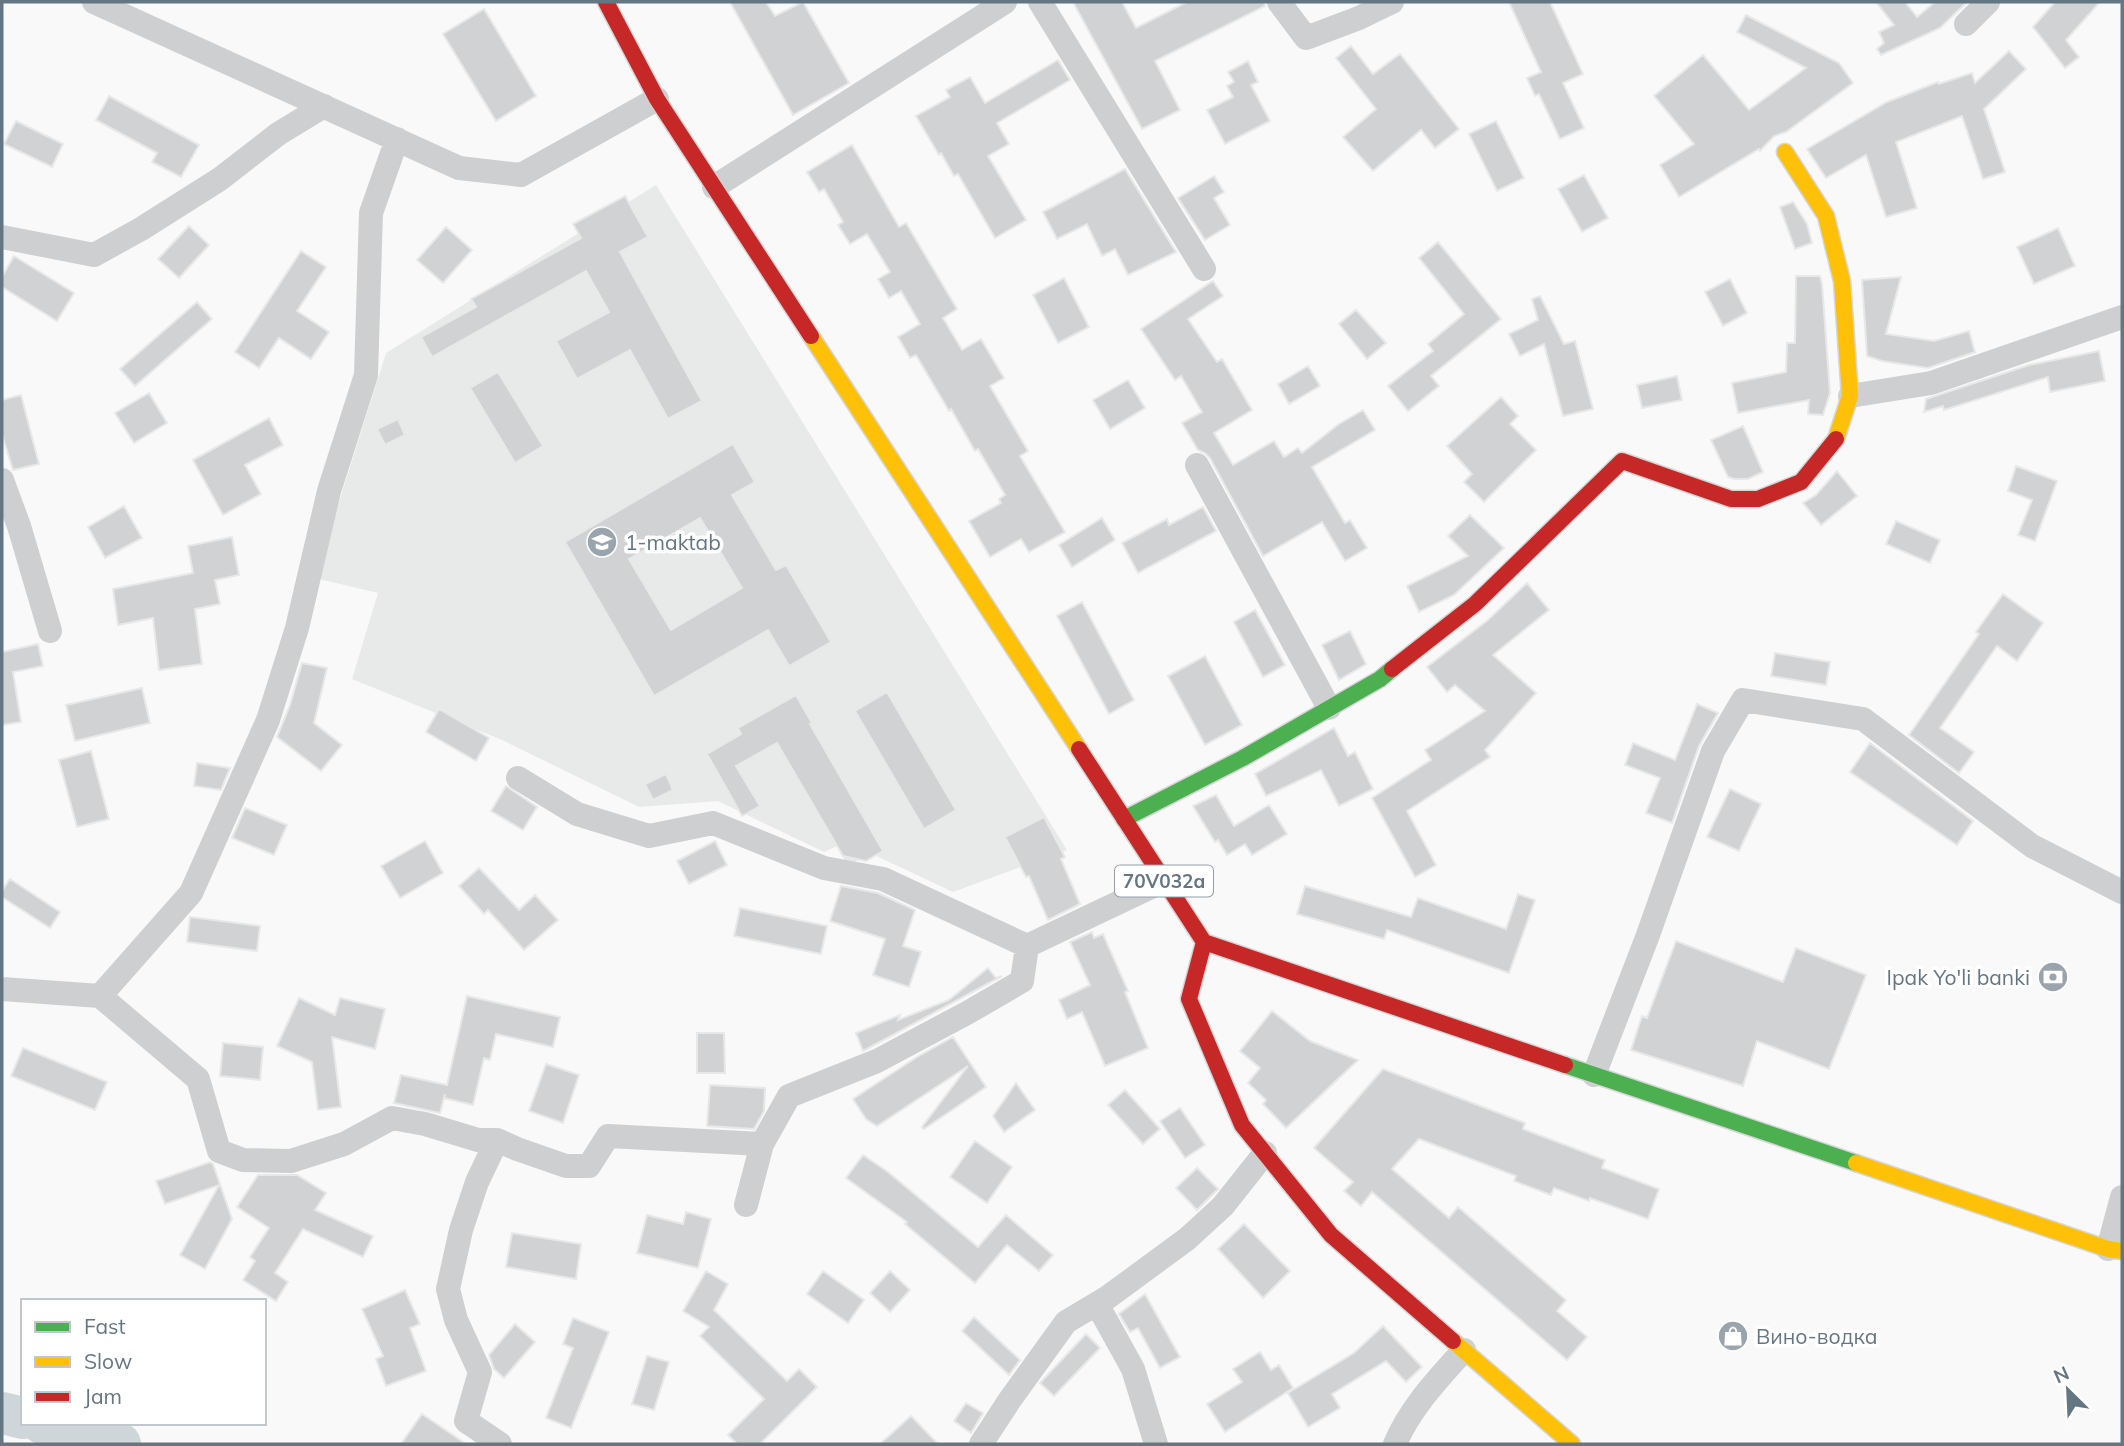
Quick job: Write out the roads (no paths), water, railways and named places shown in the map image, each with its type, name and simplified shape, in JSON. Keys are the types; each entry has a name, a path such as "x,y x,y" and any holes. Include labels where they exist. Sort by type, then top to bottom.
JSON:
{"main road":[{"name":"70V032a","path":"606,2 657,99 1204,942"},
{"path":"1124,819 1243,758 1380,679 1475,604 1622,461 1731,499 1758,499 1801,482 1835,442 1850,396 1842,281 1826,216 1785,152"},
{"path":"1573,1444 1331,1235 1242,1125 1189,999 1204,942 2115,1250"}],"street":[{"path":"94,2 459,167 521,175 657,99"},
{"path":"1040,2 1204,269"},
{"path":"1279,2 1306,38 1392,2"},
{"path":"1966,24 1988,2"},
{"path":"714,187 991,6"},
{"path":"2,237 94,255 220,180 278,134 324,106"},
{"path":"100,996 191,893 268,720 297,628 329,491 366,375 371,213 397,139"},
{"path":"1850,396 1931,383 2122,317"},
{"path":"1197,465 1329,708"},
{"path":"2,480 19,526 50,631"},
{"path":"1594,1074 1648,934 1713,751 1743,700 1863,719 2032,846 2122,892"},
{"path":"518,778 577,814 649,836 713,823 824,868 883,879 1027,946"},
{"path":"1027,946 1164,881"},
{"path":"746,1205 762,1144 789,1096 877,1061 1022,981 1027,946"},
{"path":"2,989 100,996 198,1079 219,1151 243,1160 291,1161 344,1144 391,1118 425,1124 478,1140 497,1140 566,1166 589,1166 608,1136 762,1144"},
{"path":"497,1140 477,1182 461,1230 448,1289 456,1320 480,1372 466,1421 500,1444"},
{"path":"981,1444 1066,1322 1097,1304 1187,1239 1223,1206 1265,1153"},
{"path":"2115,1250 2122,1197"},
{"path":"1097,1304 1133,1369 1156,1444"},
{"path":"1395,1444 1405,1423 1429,1389 1464,1350"}],"waterway":[{"path":"2,1413 21,1418"},
{"path":"49,1425 120,1444"}],"place":[{"name":"1-maktab","path":"602,542"},
{"name":"Ipak Yo'li banki","path":"2053,977"},
{"name":"Вино-водка","path":"1733,1336"}]}
